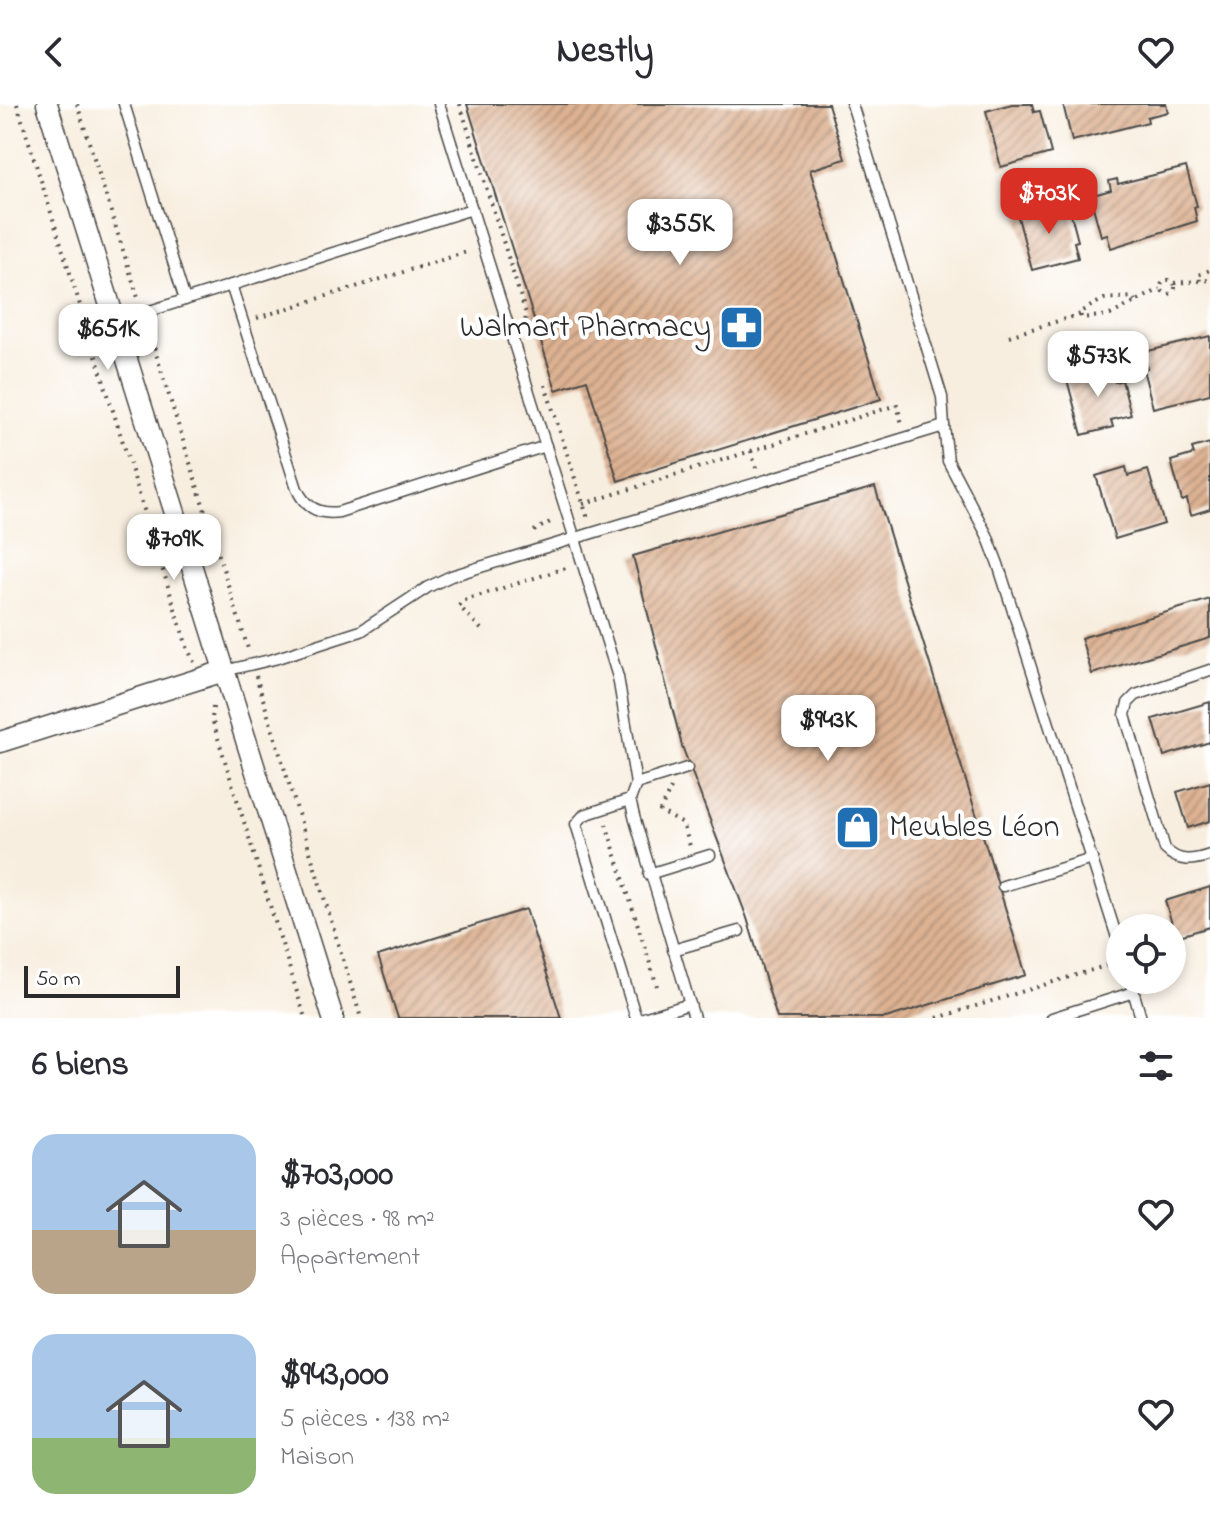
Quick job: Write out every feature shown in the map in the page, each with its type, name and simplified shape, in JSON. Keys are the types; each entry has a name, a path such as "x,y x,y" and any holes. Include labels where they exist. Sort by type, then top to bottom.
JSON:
{"street":[{"path":"47,104 333,1018"},
{"path":"0,742 224,671"}],"lane":[{"path":"124,104 185,300"},
{"path":"439,104 623,695 636,784 630,800 649,874 694,1018"},
{"path":"852,104 942,397 948,461 987,535 998,564 1110,914"},
{"path":"115,322 472,209"},
{"path":"231,285 297,489 313,508 327,513 339,512 546,446"},
{"path":"224,671 264,662 361,631 438,581 944,426"},
{"path":"1210,670 1136,695 1128,703 1125,715 1165,849 1186,861 1210,855"},
{"path":"636,784 687,768"},
{"path":"630,800 584,815 576,824 636,1018"},
{"path":"649,874 710,855"},
{"path":"1003,886 1092,859"},
{"path":"673,950 739,931"},
{"path":"1052,1018 1128,994"},
{"path":"1135,994 1141,1018"},
{"path":"643,1018 690,1004"}],"path":[{"path":"17,104 193,661"},
{"path":"77,104 140,304"},
{"path":"460,104 526,314 528,331"},
{"path":"255,318 469,251"},
{"path":"1200,281 1198,275 1210,270"},
{"path":"1081,314 1081,318 1110,315 1160,289 1165,280 1174,283 1210,280"},
{"path":"1160,289 1165,294 1171,293 1174,283"},
{"path":"1009,336 1081,314 1104,299 1133,297 1135,301"},
{"path":"146,321 245,638"},
{"path":"541,373 586,512"},
{"path":"583,504 897,405 901,422"},
{"path":"534,531 550,522"},
{"path":"481,629 459,606 462,601 583,563"},
{"path":"256,677 361,1018"},
{"path":"213,704 212,719 305,1018"},
{"path":"660,811 670,785"},
{"path":"660,811 669,808"},
{"path":"660,811 685,828"},
{"path":"608,830 657,986"},
{"path":"937,1018 1106,965"}],"building":[{"path":"467,104 828,104 845,159 810,170 881,399 618,481 587,380 556,390"},
{"path":"1012,104 1032,104 1034,112 1040,111 1051,153 1001,167 986,111"},
{"path":"1063,104 1166,104 1168,112 1147,117 1148,122 1072,141"},
{"path":"1186,167 1197,206 1194,207 1197,221 1111,248 1107,234 1101,236 1090,196 1111,190 1109,181 1117,179 1118,184"},
{"path":"1068,203 1078,241 1074,242 1078,258 1032,270 1018,217"},
{"path":"1210,336 1210,394 1153,408 1143,369 1147,368 1144,352"},
{"path":"1110,364 1115,382 1122,380 1131,415 1111,420 1113,427 1082,435 1066,376"},
{"path":"1210,443 1210,509 1191,515 1187,499 1182,501 1171,461 1194,454 1192,448"},
{"path":"1126,467 1128,476 1148,470 1164,524 1115,539 1096,476"},
{"path":"875,487 1026,975 886,1018 777,1018 747,918 682,746 633,556"},
{"path":"1210,599 1210,638 1092,674 1081,638"},
{"path":"1210,702 1210,742 1164,756 1153,719"},
{"path":"1210,782 1210,821 1188,828 1177,792"},
{"path":"1210,887 1210,927 1186,934 1186,914 1169,914 1165,901"},
{"path":"526,909 561,1018 398,1018 378,956"}],"place":[{"name":"Walmart Pharmacy","path":"742,328"},
{"name":"Meubles Léon","path":"858,828"}]}
